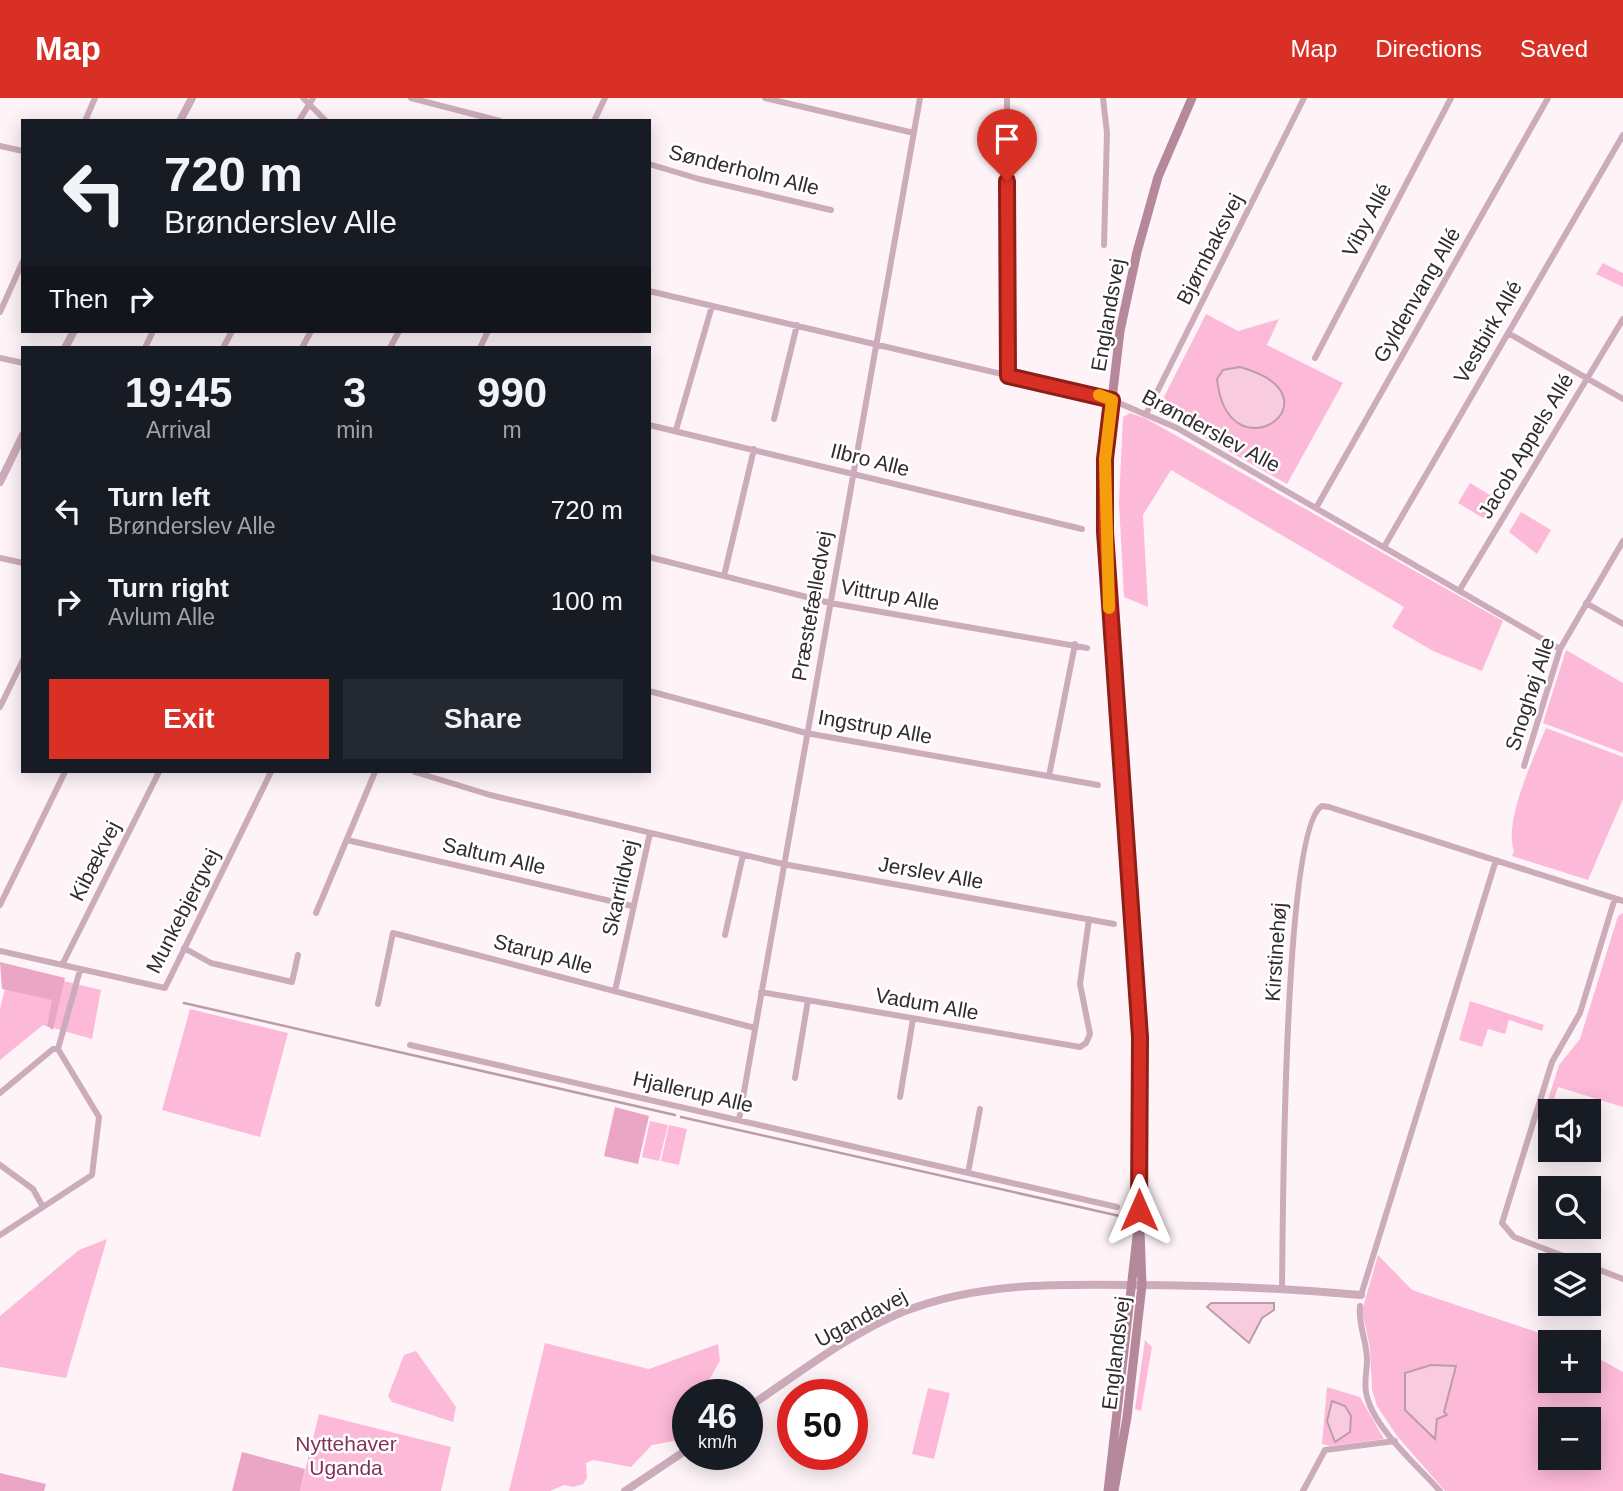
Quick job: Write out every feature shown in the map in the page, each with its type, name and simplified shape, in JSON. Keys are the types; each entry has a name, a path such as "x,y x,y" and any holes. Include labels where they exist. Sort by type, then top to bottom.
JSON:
{"main road":[{"name":"Englandsvej","path":"1114,1491 1127,1417 1142,1285 1139,1219 1140,1037 1105,532 1105,459 1120,331 1137,252 1158,177 1192,98"},
{"name":"Englandsvej","path":"1108,1491 1129,1285 1139,1219"}],"street":[{"path":"86,119 95,98"},
{"path":"181,119 192,98"},
{"path":"411,98 491,119"},
{"path":"595,119 606,98"},
{"path":"765,98 914,133"},
{"name":"Præstefælledvej","path":"739,1120 920,98"},
{"path":"1007,98 1008,376"},
{"path":"1103,98 1107,133 1104,245"},
{"name":"Bjørnbaksvej","path":"1146,414 1304,98"},
{"name":"Viby Allé","path":"1315,358 1451,98"},
{"name":"Gyldenvang Allé","path":"1315,508 1548,98"},
{"path":"300,119 308,99 324,119"},
{"name":"Vestbirk Allé","path":"1384,547 1623,135"},
{"path":"0,146 21,151"},
{"name":"Sønderholm Alle","path":"651,165 699,179 831,210"},
{"path":"0,312 21,265"},
{"name":"Brønderslev Alle","path":"651,291 1112,400 1146,414 1560,649"},
{"path":"676,430 712,306"},
{"name":"Jacob Appels Allé","path":"1459,591 1623,319"},
{"path":"774,418 797,325"},
{"path":"1508,333 1623,399"},
{"path":"0,358 21,363"},
{"name":"Ilbro Alle","path":"651,425 1082,529"},
{"path":"0,482 21,439"},
{"path":"724,576 754,449"},
{"name":"Snoghøj Alle","path":"1524,766 1560,649 1623,541"},
{"path":"0,558 21,563"},
{"name":"Vittrup Alle","path":"651,558 830,603 1087,648"},
{"path":"1586,603 1623,624"},
{"path":"1049,776 1075,644"},
{"path":"0,707 21,664"},
{"name":"Ingstrup Alle","path":"651,692 806,733 1098,785"},
{"path":"0,905 65,773"},
{"name":"Kibækvej","path":"62,965 158,773"},
{"name":"Munkebjergvej","path":"0,951 165,988 271,773"},
{"path":"316,913 374,773"},
{"name":"Jerslev Alle","path":"418,773 650,833 783,864 1114,924"},
{"path":"441,780 444,773"},
{"name":"Kirstinehøj","path":"1282,1288 1291,953 1305,840 1315,811 1322,806 1329,807 1623,901"},
{"name":"Skarrildvej","path":"615,991 650,833"},
{"name":"Saltum Alle","path":"347,840 632,906"},
{"path":"725,935 743,855"},
{"path":"1129,1285 1282,1288 1362,1295 1496,860"},
{"path":"1615,898 1580,1013 1552,1062 1502,1223 1514,1237 1623,1279"},
{"name":"Vadum Alle","path":"761,992 1073,1048 1086,1044 1090,1034 1080,984 1088,919"},
{"name":"Starup Alle","path":"378,1004 393,933 755,1028"},
{"path":"184,948 211,963 292,982 298,955"},
{"path":"0,1235 93,1175 99,1117 58,1049 80,970"},
{"path":"795,1078 808,1000"},
{"path":"900,1097 913,1019"},
{"name":"Hjallerup Alle","path":"410,1045 1117,1206"},
{"path":"0,1093 53,1049 58,1049"},
{"path":"968,1172 980,1109"},
{"path":"0,1165 33,1189 43,1207"},
{"name":"Ugandavej","path":"763,1397 847,1341 893,1317 932,1301 962,1293 1021,1284 1129,1285"},
{"path":"1360,1306 1359,1320 1367,1360 1366,1394 1378,1419 1440,1491"},
{"path":"1303,1491 1325,1450 1395,1441"},
{"path":"625,1491 672,1460"}],"green space":[{"path":"1603,263 1623,273 1623,287 1596,274"},
{"path":"1206,314 1238,331 1279,319 1267,345 1343,383 1287,484 1166,416 1161,403"},
{"path":"1130,413 1145,418 1503,621 1482,671 1433,651 1392,627 1404,607 1171,470 1143,515 1148,607 1124,597 1119,502 1123,417"},
{"path":"1470,483 1500,501 1488,521 1458,503"},
{"path":"1521,512 1551,530 1537,554 1509,532"},
{"path":"1566,650 1623,683 1623,753 1543,723"},
{"path":"1546,728 1623,757 1623,799 1588,880 1512,856 1516,807"},
{"path":"1623,913 1623,1107 1558,1087 1554,1099 1548,1099 1559,1065 1580,1039 1618,916"},
{"path":"10,968 101,990 92,1039 43,1025 0,1060 0,1009"},
{"path":"1470,1001 1544,1025 1542,1031 1509,1020 1505,1034 1488,1029 1482,1047 1459,1040"},
{"path":"190,1009 288,1033 260,1137 162,1110"},
{"path":"650,1121 668,1125 659,1161 642,1157"},
{"path":"669,1125 687,1129 679,1165 661,1161"},
{"path":"107,1239 66,1378 0,1367 0,1316 79,1250"},
{"path":"1378,1255 1412,1290 1538,1333 1538,1393 1601,1393 1601,1360 1623,1372 1623,1491 1445,1491 1397,1436 1377,1406 1372,1390 1370,1348 1362,1311"},
{"path":"1145,1340 1152,1347 1141,1411 1135,1409"},
{"path":"545,1343 649,1369 718,1344 720,1361 709,1379 672,1379 672,1441 652,1445 631,1467 593,1460 586,1463 587,1478 583,1484 573,1487 564,1485 550,1491 509,1491"},
{"path":"416,1351 456,1407 453,1422 392,1402 388,1396 404,1355"},
{"path":"1327,1387 1360,1397 1384,1439 1330,1446 1322,1444"},
{"path":"928,1388 950,1393 934,1459 912,1454"},
{"name":"Nyttehaver Uganda","path":"319,1414 451,1447 441,1491 300,1491"}],"shaded area":[{"path":"1240,367 1270,380 1283,396 1283,411 1273,422 1257,428 1240,424 1226,409 1217,379 1223,370"},
{"path":"0,962 65,978 53,1030 47,1026 52,1000 2,989"},
{"path":"615,1107 649,1116 638,1164 604,1156"},
{"path":"1211,1303 1274,1303 1274,1310 1262,1318 1249,1343 1207,1307"},
{"path":"1431,1365 1456,1366 1444,1412 1447,1415 1437,1419 1435,1439 1405,1410 1405,1373"},
{"path":"1332,1401 1345,1406 1351,1416 1350,1432 1335,1442 1327,1421"},
{"path":"242,1452 305,1469 300,1491 232,1491"},
{"path":"0,1473 46,1484 44,1491 0,1491"}],"waterway":[{"path":"184,1003 675,1115"},
{"path":"681,1117 1124,1217"}],"slow traffic":[{"path":"1099,395 1112,400 1105,459 1109,608"}],"route":[{"path":"1007,181 1008,376 1112,400 1105,459 1105,532 1111,649 1122,766 1140,1037 1139,1210"}]}
